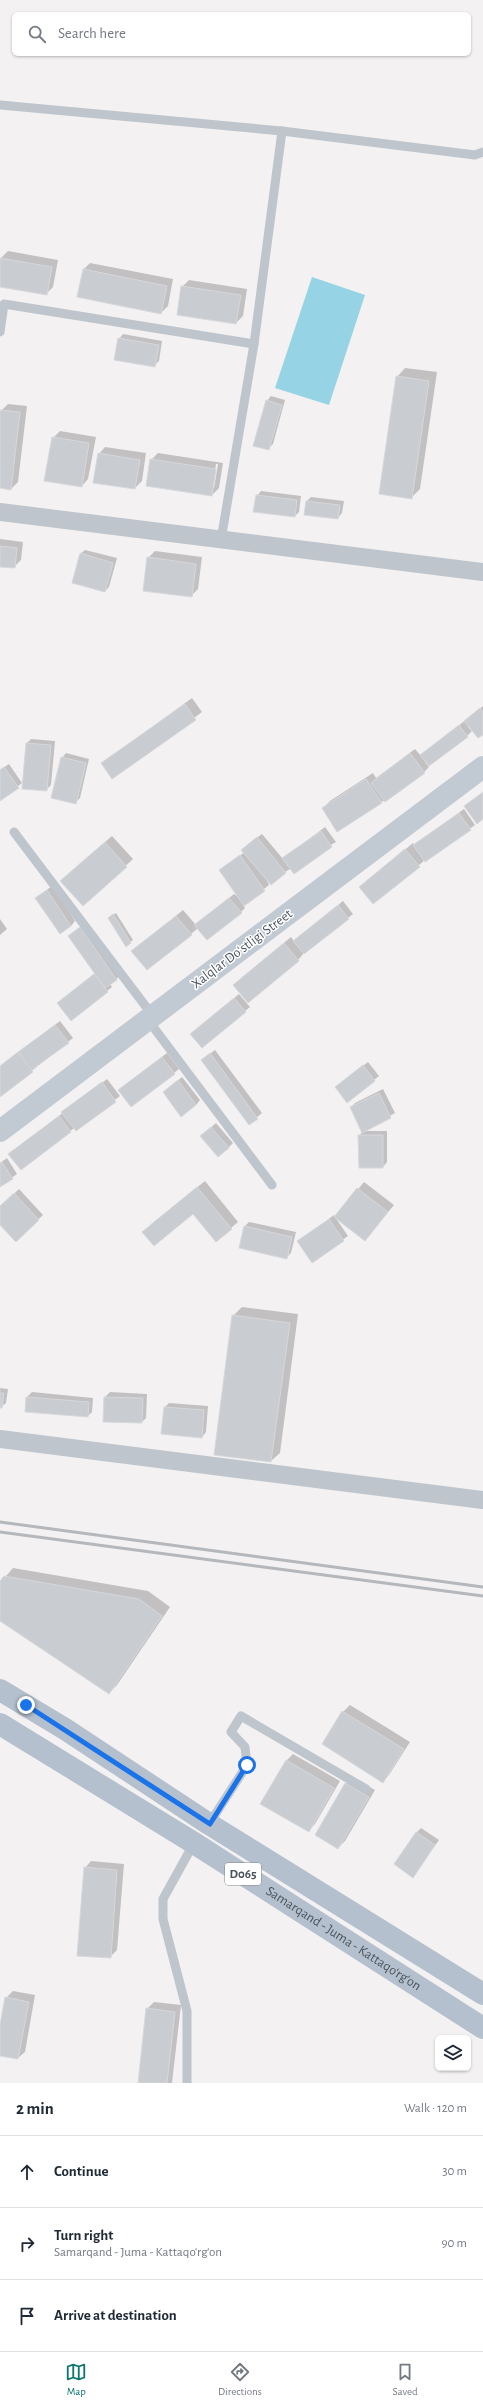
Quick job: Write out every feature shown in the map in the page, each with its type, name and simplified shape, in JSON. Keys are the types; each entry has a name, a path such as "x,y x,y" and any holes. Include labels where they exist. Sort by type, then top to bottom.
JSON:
{"main road":[{"name":"Xalqlar Doʻstligi Street","path":"0,1131 483,767"},
{"name":"Samarqand - Juma - Kattaqo‘rg‘on","path":"0,1690 65,1729 210,1824 481,1988"},
{"name":"Samarqand - Juma - Kattaqo‘rg‘on","path":"0,1724 194,1842 483,2028"}],"street":[{"path":"0,512 483,572"},
{"path":"0,1439 483,1500"}],"lane":[{"path":"0,105 282,131 475,155 483,152"},
{"path":"221,540 254,344 282,131"},
{"path":"0,332 4,304 254,344"},
{"path":"14,832 272,1185"},
{"path":"210,1824 247,1765 245,1747 231,1732 241,1716 366,1789"},
{"path":"187,2083 188,2012 163,1919 163,1900 194,1842"}],"water":[{"path":"312,277 365,295 329,405 275,388"}],"building":[{"path":"0,258 52,267 47,295 0,287"},
{"path":"83,269 167,286 161,314 77,297"},
{"path":"181,286 241,295 236,324 177,315"},
{"path":"118,338 159,345 155,367 114,360"},
{"path":"396,376 429,381 412,499 379,494"},
{"path":"266,400 282,405 269,450 253,446"},
{"path":"0,410 20,412 11,490 0,488"},
{"path":"52,437 89,443 82,487 44,481"},
{"path":"98,453 140,460 135,489 93,483"},
{"path":"150,459 216,469 212,496 146,486"},
{"path":"256,495 297,500 295,517 253,512"},
{"path":"306,501 340,505 338,519 304,515"},
{"path":"0,546 17,548 15,568 0,567"},
{"path":"80,553 113,563 105,592 72,583"},
{"path":"147,557 196,564 192,597 143,591"},
{"path":"185,704 196,720 112,779 101,763"},
{"path":"480,708 483,712 483,735 478,738 464,721"},
{"path":"459,725 468,737 429,766 420,755"},
{"path":"26,743 51,745 47,791 22,789"},
{"path":"410,753 425,773 385,802 371,783"},
{"path":"61,757 86,763 76,804 51,798"},
{"path":"4,767 19,788 0,801 0,770"},
{"path":"366,779 382,803 337,832 322,808"},
{"path":"483,792 483,819 477,824 464,806"},
{"path":"459,813 471,830 425,862 413,845"},
{"path":"321,831 332,847 294,874 282,858"},
{"path":"257,837 286,873 271,885 241,850"},
{"path":"105,842 127,867 83,906 60,881"},
{"path":"405,849 420,867 373,904 359,887"},
{"path":"240,855 265,891 244,906 219,870"},
{"path":"47,890 71,926 60,934 35,898"},
{"path":"229,898 242,913 207,940 194,925"},
{"path":"338,905 349,919 304,954 293,941"},
{"path":"113,914 131,943 126,947 108,918"},
{"path":"176,916 192,935 147,970 131,951"},
{"path":"80,927 117,980 105,988 68,936"},
{"path":"284,943 299,961 248,1003 233,985"},
{"path":"94,974 108,992 71,1021 57,1003"},
{"path":"234,998 246,1012 202,1048 190,1034"},
{"path":"55,1025 69,1043 31,1070 18,1052"},
{"path":"18,1052 33,1072 0,1097 0,1066"},
{"path":"210,1053 258,1119 249,1125 201,1060"},
{"path":"162,1057 175,1074 131,1107 118,1090"},
{"path":"363,1065 375,1081 347,1103 335,1087"},
{"path":"178,1080 196,1105 181,1117 163,1092"},
{"path":"102,1082 116,1102 76,1131 61,1112"},
{"path":"379,1093 391,1118 362,1133 350,1107"},
{"path":"59,1116 71,1132 21,1170 8,1154"},
{"path":"211,1127 229,1148 218,1157 200,1136"},
{"path":"358,1135 383,1135 383,1168 359,1168"},
{"path":"2,1162 13,1179 0,1187 0,1163"},
{"path":"197,1187 232,1229 216,1242 193,1214 154,1246 142,1232"},
{"path":"357,1188 388,1212 365,1241 334,1217"},
{"path":"14,1193 39,1220 16,1242 0,1225 0,1206"},
{"path":"329,1219 344,1241 312,1263 297,1241"},
{"path":"244,1226 292,1237 287,1259 239,1248"},
{"path":"232,1315 290,1323 271,1462 214,1455"},
{"path":"0,1393 4,1393 2,1408 0,1408"},
{"path":"26,1397 89,1402 88,1417 25,1412"},
{"path":"104,1397 143,1398 142,1423 103,1422"},
{"path":"164,1407 204,1410 202,1438 161,1434"},
{"path":"4,1576 139,1599 162,1616 109,1694 0,1621 0,1581"},
{"path":"342,1711 404,1749 383,1783 322,1744"},
{"path":"286,1760 334,1788 309,1832 260,1804"},
{"path":"345,1783 369,1797 338,1849 315,1835"},
{"path":"416,1832 435,1845 413,1878 394,1864"},
{"path":"84,1867 117,1870 111,1958 77,1956"},
{"path":"5,1997 29,2002 18,2059 0,2056 0,2025"},
{"path":"146,2008 175,2012 167,2083 138,2083"}],"railway":[{"path":"0,1522 483,1587"},
{"path":"0,1532 483,1596"}],"route":[{"path":"26,1705 210,1824 247,1765"}]}
